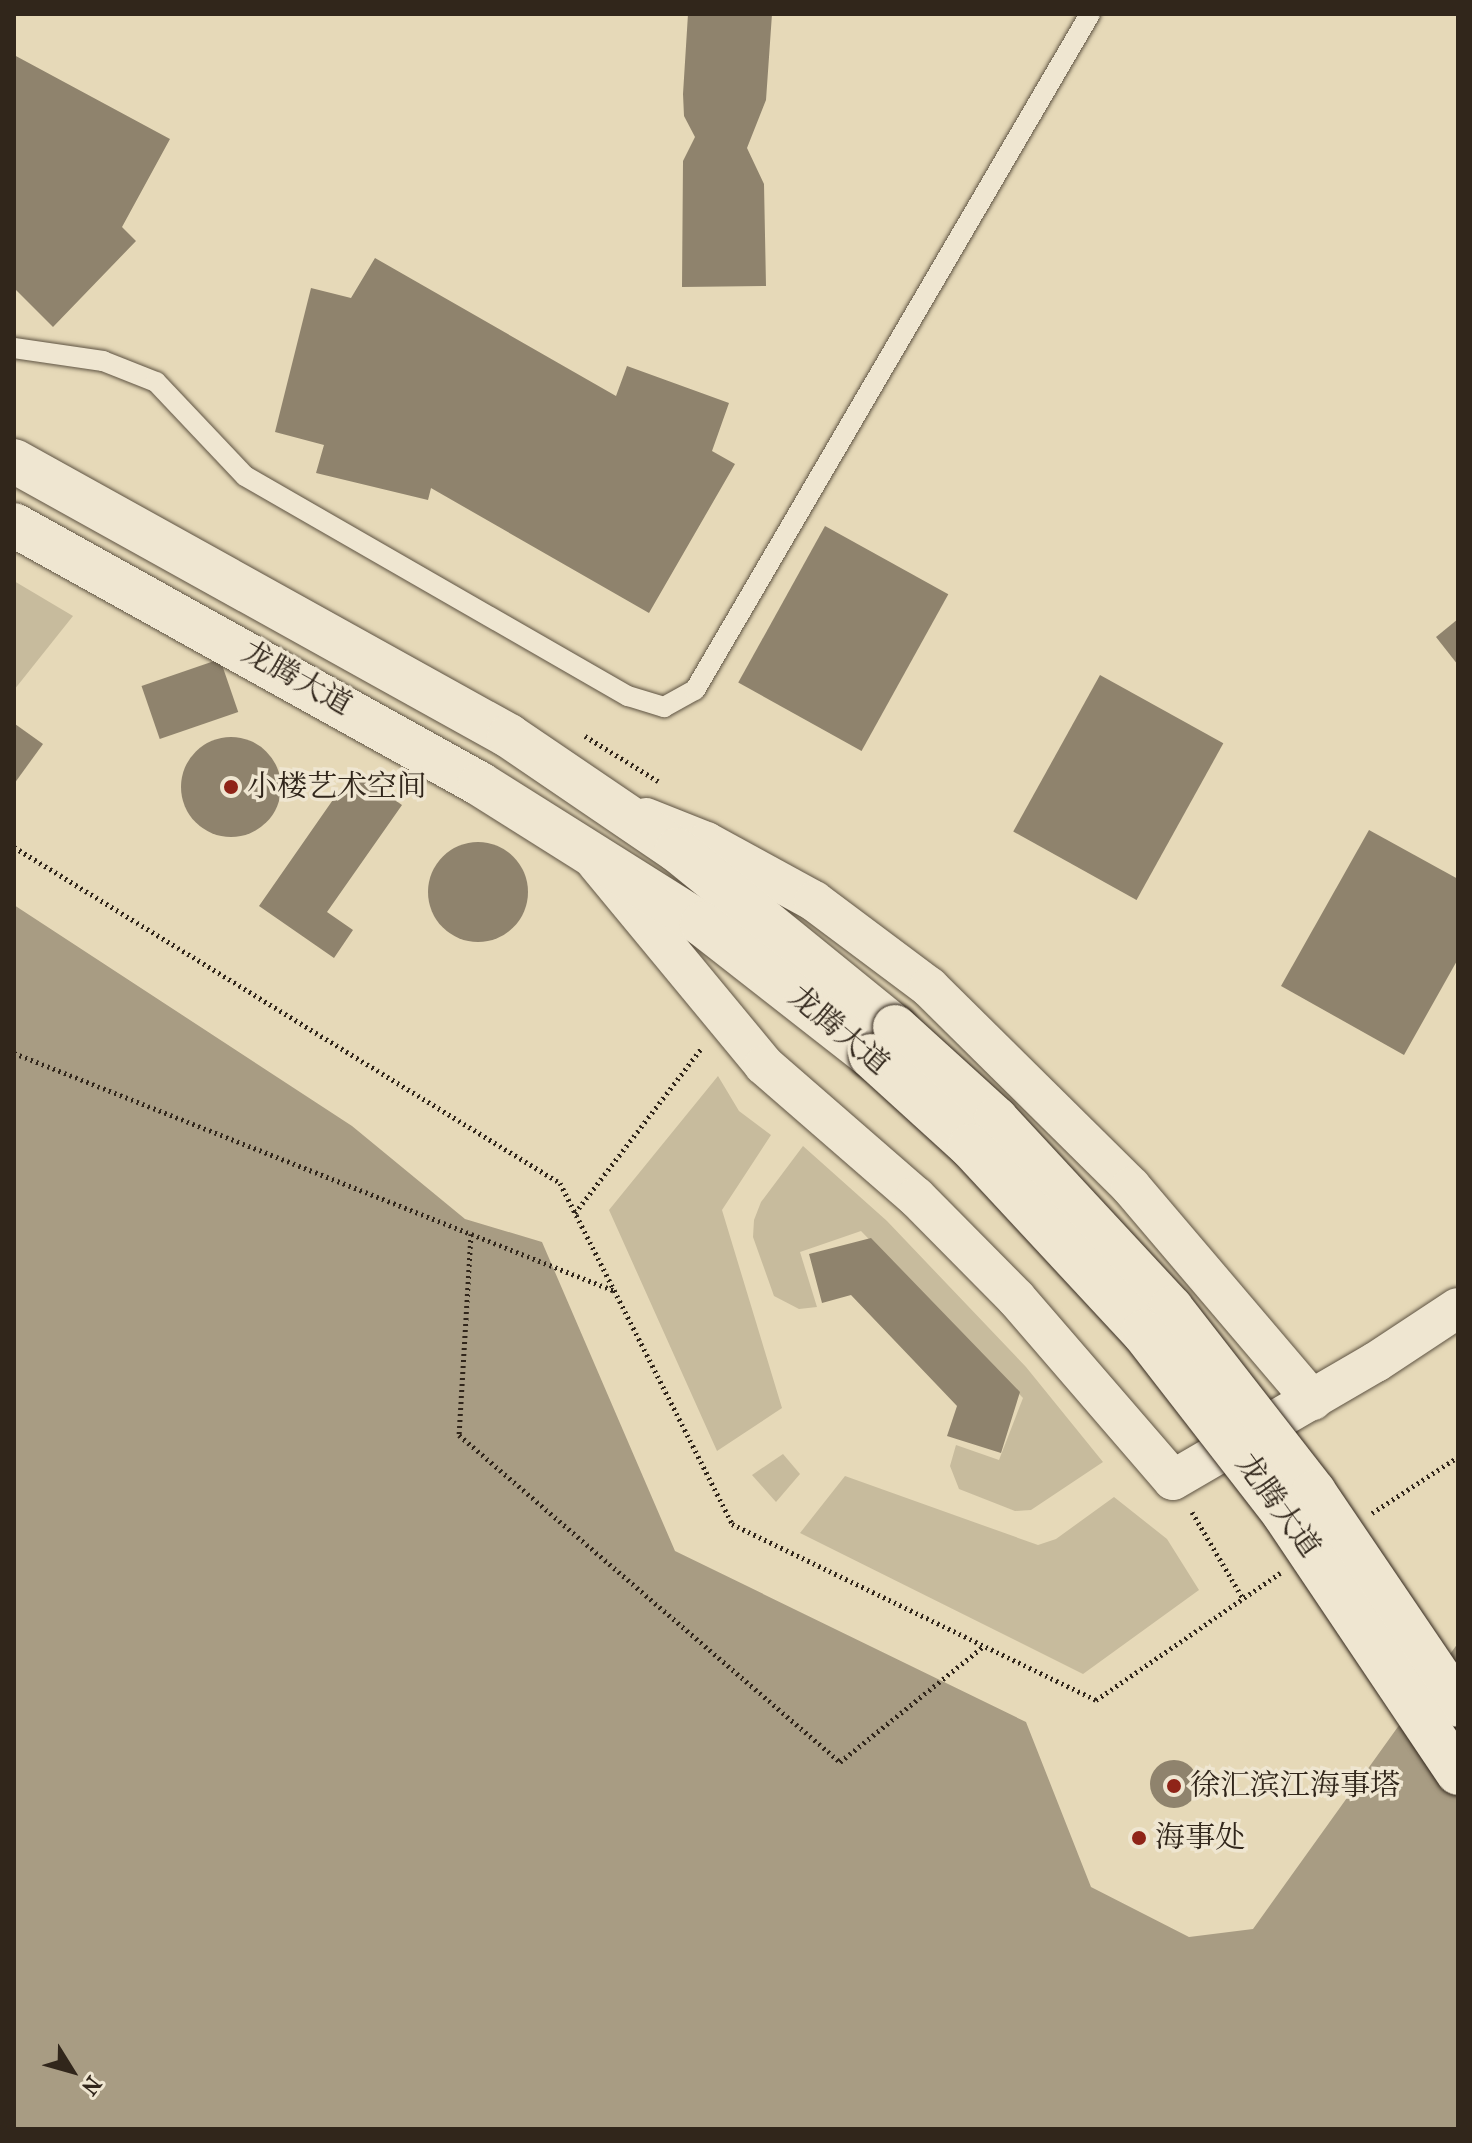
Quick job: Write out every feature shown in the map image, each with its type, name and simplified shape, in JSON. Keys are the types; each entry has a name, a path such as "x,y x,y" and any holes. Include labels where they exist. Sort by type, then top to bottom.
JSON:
{"main road":[{"name":"龙腾大道","path":"14,461 392,668 621,809 883,1042 970,1146 1068,1246 1189,1387 1301,1537 1458,1773"},
{"name":"龙腾大道","path":"14,525 365,716 883,1042 996,1119 1171,1308 1314,1492 1458,1705"}],"street":[{"path":"621,809 750,864 827,910 919,979 1131,1187 1312,1400"},
{"path":"590,855 764,1065 871,1155 994,1275 1090,1378 1173,1480 1312,1400 1458,1308"}],"lane":[{"path":"14,348 103,361 156,382 245,476 628,696 664,707 695,690 1090,14"}],"path":[{"path":"14,847 560,1183 732,1524 1096,1700 1242,1597 1173,1480"},
{"path":"575,1213 702,1048"},
{"path":"14,1053 615,1291"},
{"path":"471,1234 459,1435 840,1762 984,1646"}],"shaded area":[{"path":"14,581 73,616 14,690"},
{"path":"14,905 352,1126 465,1219 542,1242 675,1551 1026,1722 1091,1887 1189,1937 1253,1929 1458,1643 1458,2129 14,2129"},
{"path":"718,1076 739,1111 771,1135 722,1210 782,1408 717,1451 609,1210"},
{"path":"803,1146 887,1221 1026,1367 1103,1462 1031,1510 1015,1511 959,1489 950,1466 956,1445 999,1460 1023,1398 861,1231 800,1252 817,1307 799,1309 774,1296 753,1237 754,1220 761,1202"},
{"path":"783,1454 800,1474 776,1502 752,1475"},
{"path":"845,1476 1038,1545 1056,1539 1114,1497 1167,1539 1199,1590 1083,1674 800,1533"}],"building":[{"path":"688,14 772,14 766,100 747,148 764,184 766,286 682,287 683,161 695,137 684,116"},
{"path":"14,55 170,139 122,227 136,241 53,327 14,288"},
{"path":"375,258 616,396 627,366 729,403 712,451 735,464 649,613 431,488 428,500 316,473 324,445 275,432 311,288 351,298"},
{"path":"825,526 948,594 862,751 738,683"},
{"path":"1458,619 1458,665 1436,637"},
{"path":"220,659 238,712 160,739 142,686"},
{"path":"1100,675 1223,743 1137,900 1013,832"},
{"path":"14,726 43,744 14,784"},
{"name":"小楼艺术空间","path":"231,737 250,741 266,752 277,768 281,787 277,806 266,822 250,833 231,837 212,833 196,822 185,806 181,787 185,768 196,752 212,741"},
{"path":"353,771 402,805 327,912 353,930 334,958 259,906"},
{"path":"1369,830 1458,879 1458,959 1404,1055 1281,986"},
{"path":"478,842 497,846 513,857 524,873 528,892 524,911 513,927 497,938 478,942 459,938 443,927 432,911 428,892 432,873 443,857 459,846"},
{"path":"871,1238 1020,1392 1001,1453 947,1436 957,1406 851,1295 822,1303 809,1254"},
{"name":"徐汇滨江海事塔","path":"1174,1760 1191,1767 1198,1784 1191,1801 1174,1808 1157,1801 1150,1784 1157,1767"}],"place":[{"name":"小楼艺术空间","path":"231,787"},
{"name":"徐汇滨江海事塔","path":"1174,1786"},
{"name":"海事处","path":"1139,1838"}]}
